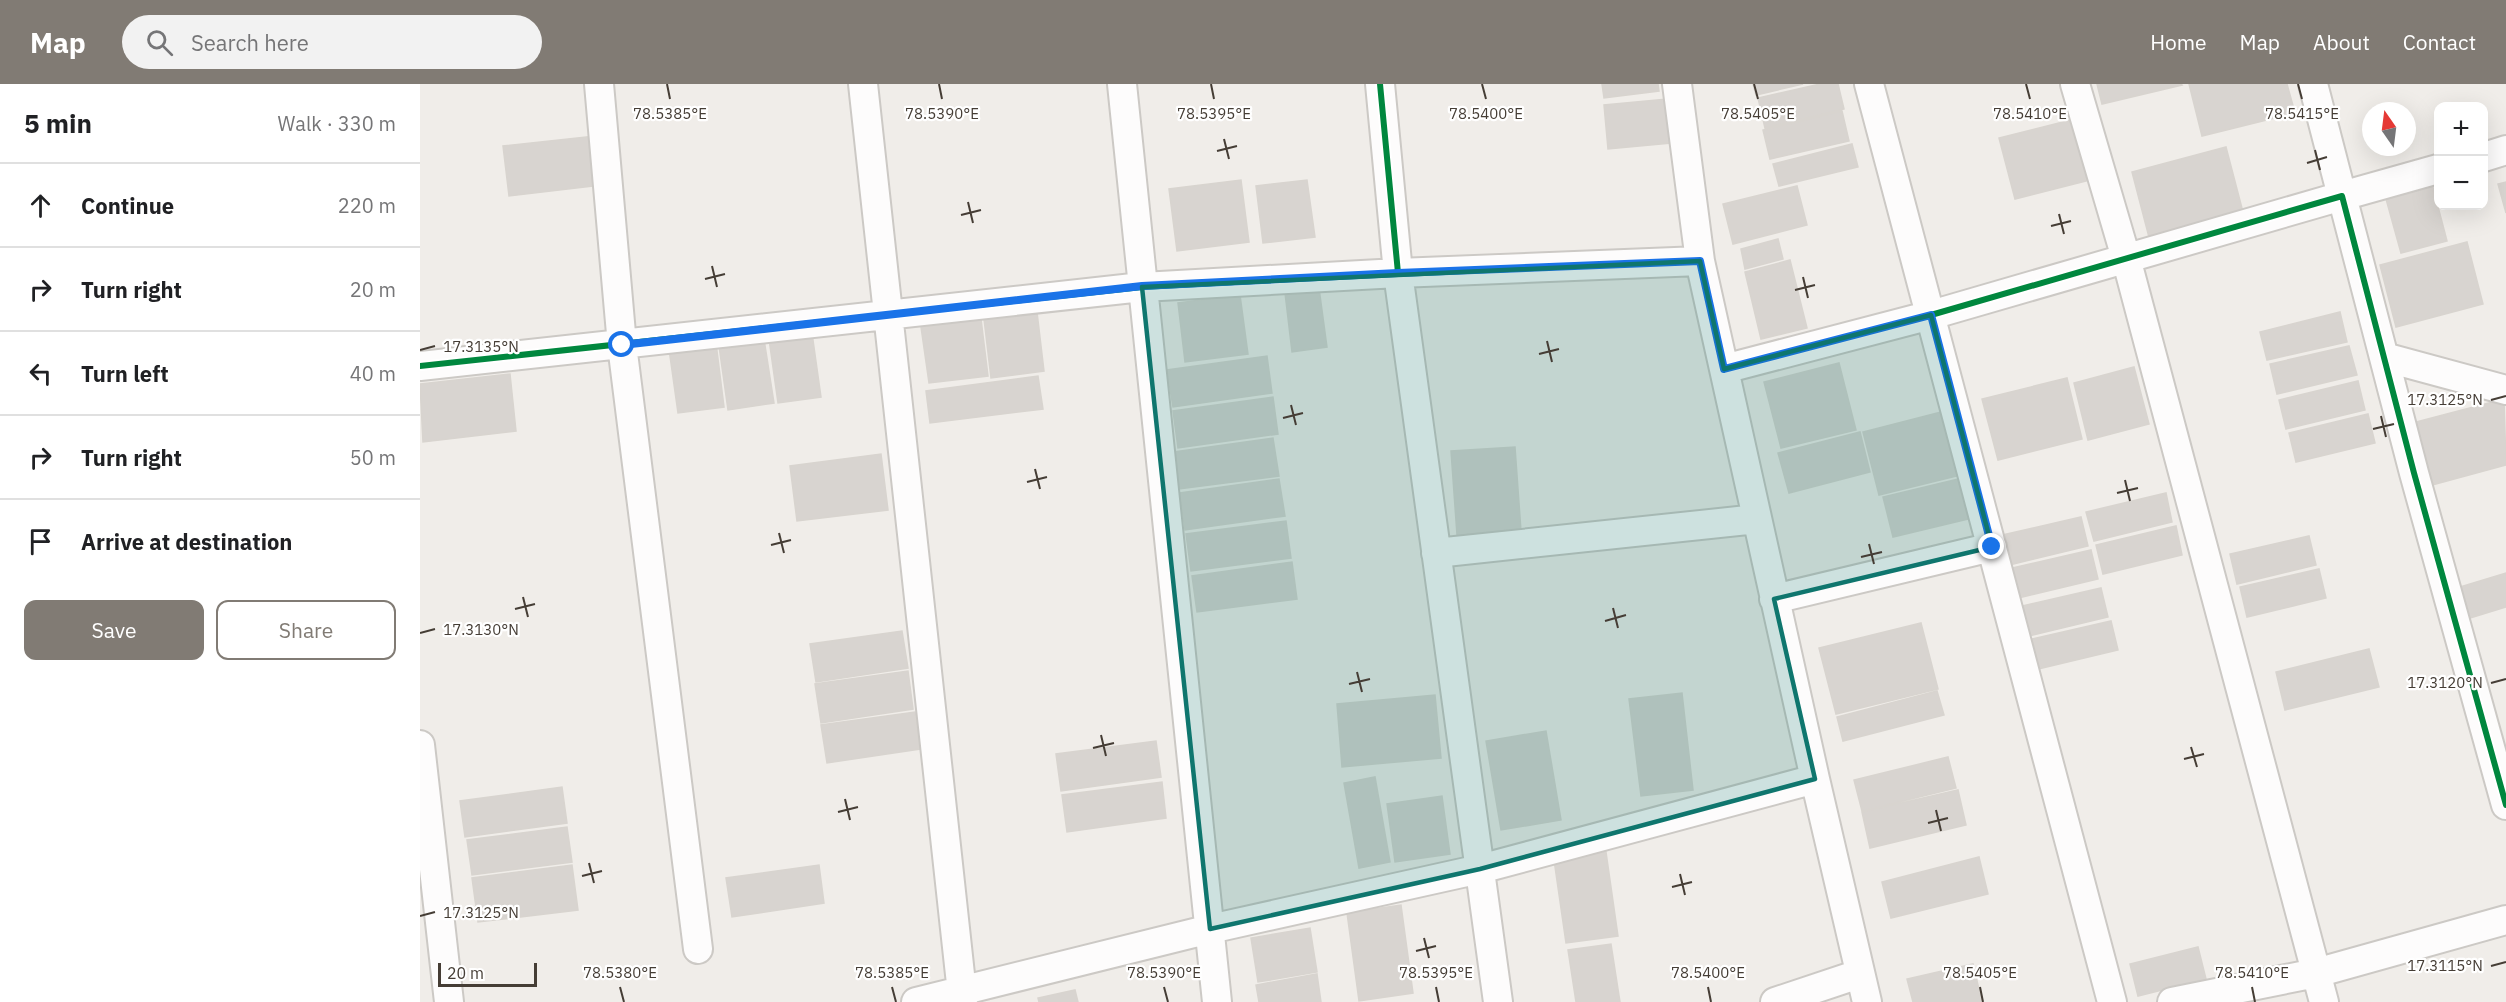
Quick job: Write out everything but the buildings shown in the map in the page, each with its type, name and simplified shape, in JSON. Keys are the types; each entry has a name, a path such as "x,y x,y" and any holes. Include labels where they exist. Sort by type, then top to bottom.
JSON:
{"street":[{"path":"599,84 622,345 698,949"},
{"path":"863,84 962,997"},
{"path":"1122,84 1217,1002"},
{"path":"1380,84 1398,273 1498,1002"},
{"path":"1677,84 1700,261 1774,599 1867,1002"},
{"path":"1869,84 2112,1002"},
{"path":"2075,84 2126,258 2324,1002"},
{"path":"2313,84 2384,357 2506,805"},
{"path":"2487,156 2506,150"},
{"path":"1724,369 1931,315 2434,170"},
{"path":"420,366 888,316 1142,286 1700,261"},
{"path":"2384,357 2506,390"},
{"path":"1436,553 1757,519"},
{"path":"1774,599 1992,547"},
{"path":"420,746 449,1002"},
{"path":"916,1002 962,997 1210,928 1480,869 1815,780"},
{"path":"2172,1002 2316,973 2506,920"},
{"path":"1775,1002 1859,974"}],"highlighted area":[{"path":"1700,261 1724,369 1931,315 1992,547 1774,599 1815,779 1480,869 1210,929 1142,287"}],"cycle path":[{"path":"420,366 1142,287 1398,273 1380,84"},
{"path":"1724,369 1931,315 2342,196 2414,473 2506,805"}],"route":[{"path":"622,345 1142,286 1700,261 1724,369 1931,315 1992,547"}]}
